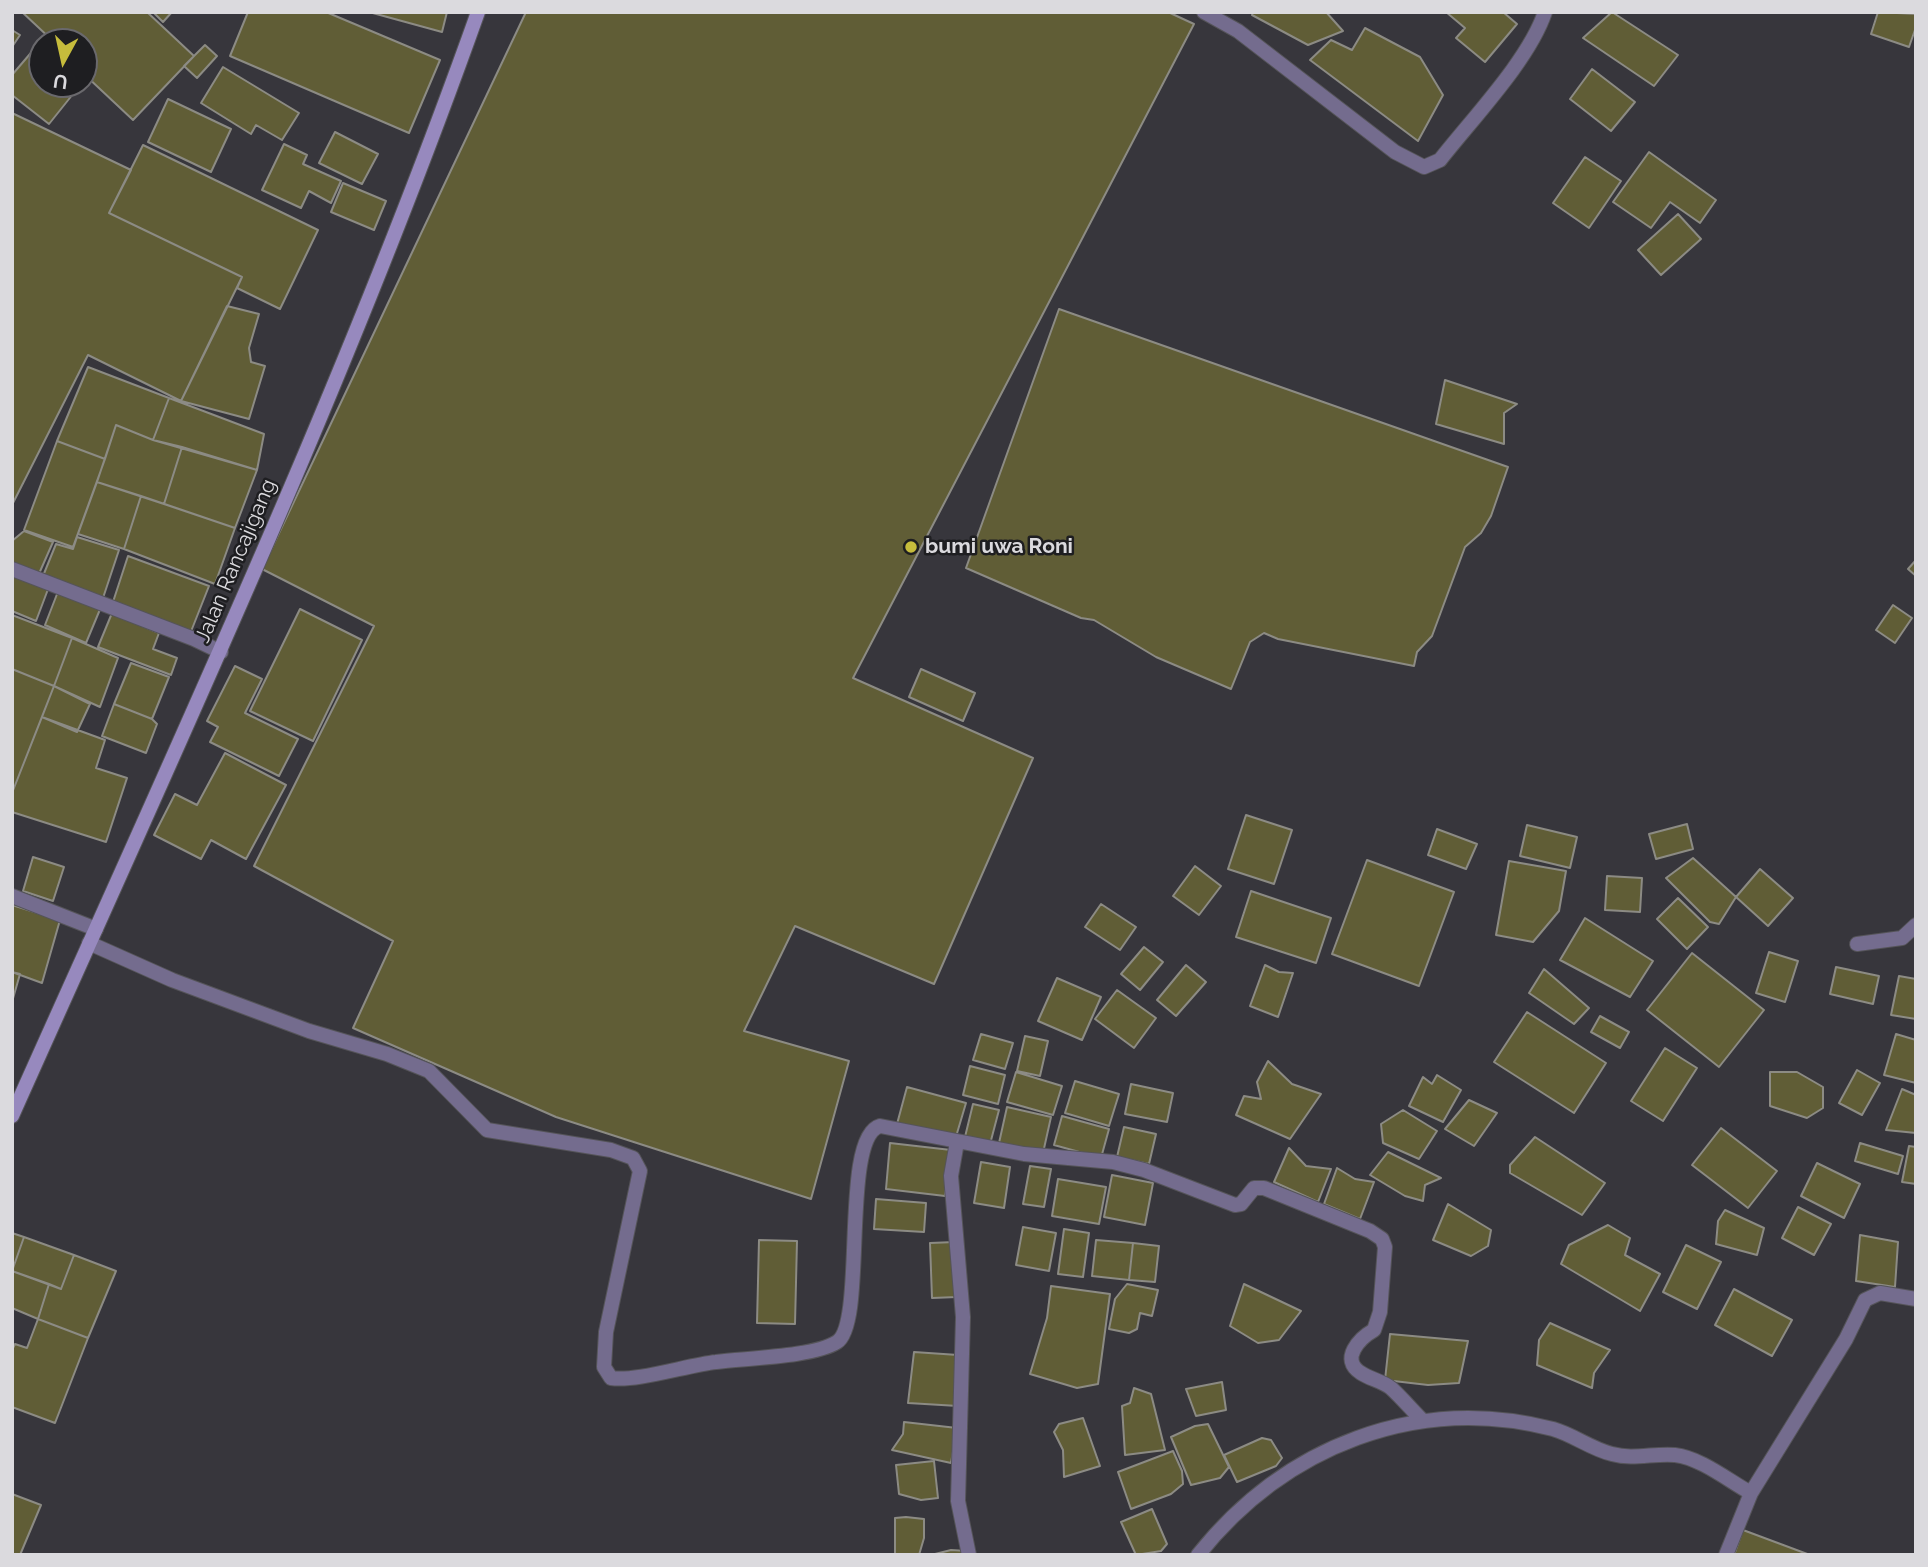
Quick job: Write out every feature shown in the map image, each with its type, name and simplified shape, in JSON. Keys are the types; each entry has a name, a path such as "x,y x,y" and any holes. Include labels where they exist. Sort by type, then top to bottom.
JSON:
{"main road":[{"name":"Jalan Rancajigang","path":"12,1116 221,652 343,367 439,122 478,12"}],"street":[{"path":"1204,12 1238,31 1395,152 1424,167 1440,160 1511,70 1538,31 1545,12"},
{"path":"12,569 194,639 221,652"},
{"path":"12,896 96,929"},
{"path":"1857,944 1902,938 1916,925"},
{"path":"89,943 172,980 309,1031 387,1054 429,1071 487,1130 611,1150 633,1158 640,1171 606,1332 604,1367 615,1380 705,1363 812,1351 836,1343 846,1333 851,1310 852,1251 861,1161 868,1135 880,1126 1024,1154 1113,1162 1235,1205 1241,1203 1254,1188 1264,1188 1370,1231 1381,1239 1385,1247 1380,1312 1374,1330 1360,1338 1355,1345 1353,1362 1358,1372 1390,1387 1422,1420"},
{"path":"957,1142 951,1177 963,1317 958,1501 970,1555"},
{"path":"1726,1555 1751,1493 1846,1339 1865,1300 1880,1293 1916,1299"},
{"path":"1198,1555 1218,1529 1241,1508 1300,1466 1356,1436 1422,1420 1489,1418 1553,1429 1621,1456 1685,1457 1751,1493"}],"building":[{"path":"22,12 147,12 194,56 133,120 98,87 98,28 39,28"},
{"path":"153,12 172,12 163,22"},
{"path":"248,12 326,12 440,60 409,133 230,56"},
{"path":"369,12 447,12 442,32"},
{"path":"526,12 1168,12 1194,24 853,678 1033,758 934,984 795,926 744,1031 849,1061 811,1199 556,1117 353,1028 393,941 254,866 374,626 262,569"},
{"path":"1253,12 1326,12 1343,31 1308,45 1252,15"},
{"path":"1446,12 1503,12 1517,24 1485,62 1456,38 1465,28"},
{"path":"1612,12 1678,55 1654,86 1583,38"},
{"path":"1878,12 1916,14 1916,27 1909,47 1871,34"},
{"path":"1365,28 1420,57 1443,95 1418,141 1310,60 1331,40 1352,50"},
{"path":"12,30 20,35 12,47"},
{"path":"205,45 217,56 197,78 184,66"},
{"path":"28,56 28,98 70,98 49,124 12,95 12,75"},
{"path":"223,67 299,113 282,140 256,125 251,134 201,103"},
{"path":"1592,69 1635,102 1611,131 1570,99"},
{"path":"168,99 231,129 211,172 148,142"},
{"path":"12,113 131,170 109,213 242,277 181,401 88,355 12,505"},
{"path":"335,132 378,154 362,184 319,163"},
{"path":"284,144 307,155 303,164 341,181 331,203 309,191 301,208 262,190"},
{"path":"143,145 318,230 280,309 237,288 242,277 109,213"},
{"path":"1649,152 1716,200 1700,223 1670,202 1651,228 1613,202"},
{"path":"1585,157 1621,181 1589,228 1553,203"},
{"path":"343,183 386,201 374,230 331,212"},
{"path":"1678,214 1701,239 1661,275 1638,250"},
{"path":"227,306 259,314 249,348 251,362 265,366 249,419 181,401"},
{"path":"1059,309 1508,467 1491,516 1481,533 1465,547 1432,636 1417,652 1414,666 1278,639 1264,633 1250,642 1231,689 1156,657 1094,620 1081,618 966,568"},
{"path":"88,367 169,398 153,440 116,425 105,459 57,441"},
{"path":"1445,380 1517,404 1504,413 1504,444 1436,424"},
{"path":"169,398 264,434 257,470 153,440"},
{"path":"116,425 153,440 182,447 164,504 97,482"},
{"path":"57,441 105,459 73,547 24,530"},
{"path":"182,447 257,470 235,528 164,504"},
{"path":"97,482 141,496 124,549 78,534"},
{"path":"141,496 235,528 215,584 124,549"},
{"path":"24,531 53,542 38,576 12,568 12,541"},
{"path":"77,537 119,550 102,601 43,576 56,544 73,549"},
{"path":"128,556 209,586 190,634 112,605"},
{"path":"1916,560 1916,576 1908,569"},
{"path":"12,571 50,584 36,621 12,611"},
{"path":"59,589 101,607 86,643 45,625"},
{"path":"1893,605 1912,618 1895,643 1876,630"},
{"path":"300,609 362,640 313,741 250,711"},
{"path":"112,613 159,633 153,649 177,658 171,675 98,647"},
{"path":"12,615 72,638 54,686 12,669"},
{"path":"72,638 118,658 100,707 54,686"},
{"path":"131,663 169,677 152,719 114,704"},
{"path":"235,666 262,679 245,713 298,739 279,776 210,742 218,727 207,721"},
{"path":"12,669 54,686 12,793"},
{"path":"921,669 975,693 963,721 909,697"},
{"path":"54,686 90,704 77,732 42,717"},
{"path":"114,704 152,719 157,724 146,753 102,736"},
{"path":"42,717 105,740 96,768 127,778 106,842 12,812 12,793"},
{"path":"225,753 286,785 246,859 211,840 201,859 154,835 175,794 197,805"},
{"path":"1246,815 1292,830 1274,884 1228,869"},
{"path":"1687,824 1693,849 1656,859 1649,834"},
{"path":"1527,825 1577,837 1570,868 1520,856"},
{"path":"1437,829 1477,844 1466,869 1428,855"},
{"path":"33,857 64,867 53,901 23,891"},
{"path":"1693,858 1736,897 1719,924 1710,922 1666,878"},
{"path":"1367,860 1454,892 1419,986 1332,954"},
{"path":"1509,861 1566,871 1559,911 1533,942 1496,935"},
{"path":"1195,866 1221,886 1199,915 1173,896"},
{"path":"1760,869 1793,898 1768,926 1736,897"},
{"path":"1607,876 1642,878 1640,912 1605,910"},
{"path":"1251,891 1331,918 1316,963 1236,937"},
{"path":"1678,898 1708,927 1687,949 1657,919"},
{"path":"1101,904 1136,927 1120,950 1085,927"},
{"path":"12,905 60,920 42,983 12,972"},
{"path":"1585,918 1653,961 1630,997 1560,960"},
{"path":"1144,947 1163,962 1140,990 1121,974"},
{"path":"1769,952 1798,961 1785,1002 1756,993"},
{"path":"1692,953 1764,1010 1719,1067 1647,1010"},
{"path":"1186,965 1206,982 1176,1016 1157,1000"},
{"path":"1265,965 1279,972 1293,973 1278,1017 1250,1006"},
{"path":"1836,967 1879,976 1873,1004 1830,994"},
{"path":"1544,969 1589,1008 1574,1024 1529,993"},
{"path":"12,972 20,974 12,1002"},
{"path":"1899,976 1916,979 1916,1019 1891,1015"},
{"path":"1057,978 1101,997 1082,1040 1038,1021"},
{"path":"1117,990 1156,1018 1134,1048 1095,1019"},
{"path":"1527,1012 1606,1063 1574,1113 1494,1062"},
{"path":"1600,1016 1629,1032 1620,1048 1591,1032"},
{"path":"981,1034 1013,1043 1005,1069 973,1060"},
{"path":"1896,1034 1916,1040 1916,1083 1884,1075"},
{"path":"1025,1036 1048,1041 1040,1076 1017,1071"},
{"path":"1665,1048 1697,1068 1663,1121 1631,1101"},
{"path":"1268,1061 1292,1084 1321,1094 1290,1139 1236,1115 1244,1096 1261,1099 1257,1082"},
{"path":"970,1066 1005,1075 998,1104 963,1095"},
{"path":"1857,1070 1880,1083 1862,1115 1839,1103"},
{"path":"1016,1072 1062,1086 1053,1115 1007,1102"},
{"path":"1770,1072 1797,1072 1823,1087 1823,1108 1807,1118 1770,1106"},
{"path":"1437,1075 1461,1090 1443,1122 1409,1106 1423,1077 1432,1084"},
{"path":"1075,1081 1119,1094 1109,1126 1065,1113"},
{"path":"1131,1084 1173,1093 1167,1122 1125,1114"},
{"path":"907,1087 966,1103 955,1140 897,1124"},
{"path":"1902,1089 1916,1095 1916,1133 1886,1130"},
{"path":"1469,1100 1497,1113 1474,1146 1445,1129"},
{"path":"973,1104 999,1110 989,1148 964,1141"},
{"path":"1007,1107 1051,1117 1043,1153 999,1143"},
{"path":"1403,1110 1437,1131 1419,1159 1383,1143 1381,1124"},
{"path":"1062,1116 1109,1129 1101,1158 1054,1145"},
{"path":"1124,1127 1156,1134 1149,1164 1117,1157"},
{"path":"1721,1128 1777,1171 1748,1208 1692,1165"},
{"path":"1535,1137 1605,1183 1582,1215 1510,1173 1510,1165"},
{"path":"890,1143 951,1150 945,1196 886,1189"},
{"path":"1860,1143 1903,1156 1898,1174 1855,1161"},
{"path":"1909,1146 1916,1147 1916,1184 1902,1182"},
{"path":"1289,1148 1306,1166 1331,1169 1318,1202 1274,1182"},
{"path":"1388,1152 1441,1178 1425,1185 1423,1201 1405,1196 1370,1175"},
{"path":"981,1162 1010,1167 1004,1208 974,1203"},
{"path":"1817,1163 1860,1184 1844,1218 1801,1196"},
{"path":"1030,1166 1051,1169 1044,1207 1023,1204"},
{"path":"1337,1168 1355,1179 1374,1182 1360,1219 1324,1204"},
{"path":"1112,1175 1153,1183 1145,1225 1104,1217"},
{"path":"1058,1179 1106,1187 1099,1224 1052,1216"},
{"path":"876,1199 926,1203 924,1232 874,1229"},
{"path":"1448,1204 1491,1230 1488,1246 1471,1256 1433,1240"},
{"path":"1798,1207 1831,1224 1814,1255 1782,1238"},
{"path":"1725,1210 1764,1228 1757,1255 1716,1244 1718,1221"},
{"path":"1608,1225 1630,1238 1625,1255 1660,1274 1640,1311 1561,1264 1569,1245"},
{"path":"1023,1227 1056,1233 1049,1271 1016,1265"},
{"path":"1064,1229 1089,1233 1083,1277 1058,1274"},
{"path":"12,1233 24,1237 12,1271"},
{"path":"1860,1235 1898,1242 1895,1287 1856,1281"},
{"path":"24,1237 74,1255 61,1289 12,1271"},
{"path":"759,1240 797,1241 795,1324 757,1323"},
{"path":"1096,1240 1133,1243 1129,1280 1092,1276"},
{"path":"955,1242 957,1297 932,1298 930,1243"},
{"path":"1133,1243 1159,1246 1155,1282 1129,1280"},
{"path":"1686,1245 1721,1262 1697,1309 1663,1292"},
{"path":"74,1255 116,1271 88,1338 38,1319 49,1284 61,1289"},
{"path":"12,1271 49,1284 38,1319 12,1308"},
{"path":"1127,1284 1158,1290 1152,1316 1140,1313 1137,1329 1129,1333 1109,1329 1115,1299"},
{"path":"1244,1284 1301,1311 1279,1340 1258,1343 1230,1326"},
{"path":"1051,1286 1110,1294 1098,1384 1077,1388 1030,1374 1047,1318"},
{"path":"1734,1289 1792,1320 1772,1356 1715,1325"},
{"path":"38,1319 88,1338 55,1423 12,1407 12,1350 15,1344 27,1348"},
{"path":"1550,1323 1610,1350 1594,1373 1592,1388 1537,1365 1539,1340"},
{"path":"1390,1334 1468,1341 1459,1383 1428,1385 1385,1380"},
{"path":"914,1352 958,1355 958,1406 908,1403"},
{"path":"1222,1382 1226,1410 1196,1416 1186,1389"},
{"path":"1134,1388 1151,1394 1165,1450 1125,1455 1122,1406 1130,1403"},
{"path":"1083,1418 1100,1466 1064,1477 1063,1450 1054,1432 1059,1424"},
{"path":"904,1422 957,1428 951,1463 892,1450 903,1434"},
{"path":"1208,1424 1229,1467 1220,1478 1191,1485 1171,1437 1195,1426"},
{"path":"1262,1438 1271,1440 1282,1458 1276,1466 1237,1482 1224,1455"},
{"path":"1173,1451 1182,1471 1183,1484 1171,1494 1131,1509 1118,1472"},
{"path":"934,1461 938,1498 921,1500 899,1494 896,1465"},
{"path":"12,1494 41,1505 20,1555 12,1555"},
{"path":"1152,1509 1167,1544 1161,1551 1136,1555 1121,1522"},
{"path":"895,1518 924,1519 924,1538 919,1555 895,1555"},
{"path":"1743,1530 1810,1555 1734,1555"},
{"path":"951,1550 967,1551 968,1555 931,1555"}],"place":[{"name":"bumi uwa Roni","path":"911,547"}]}
